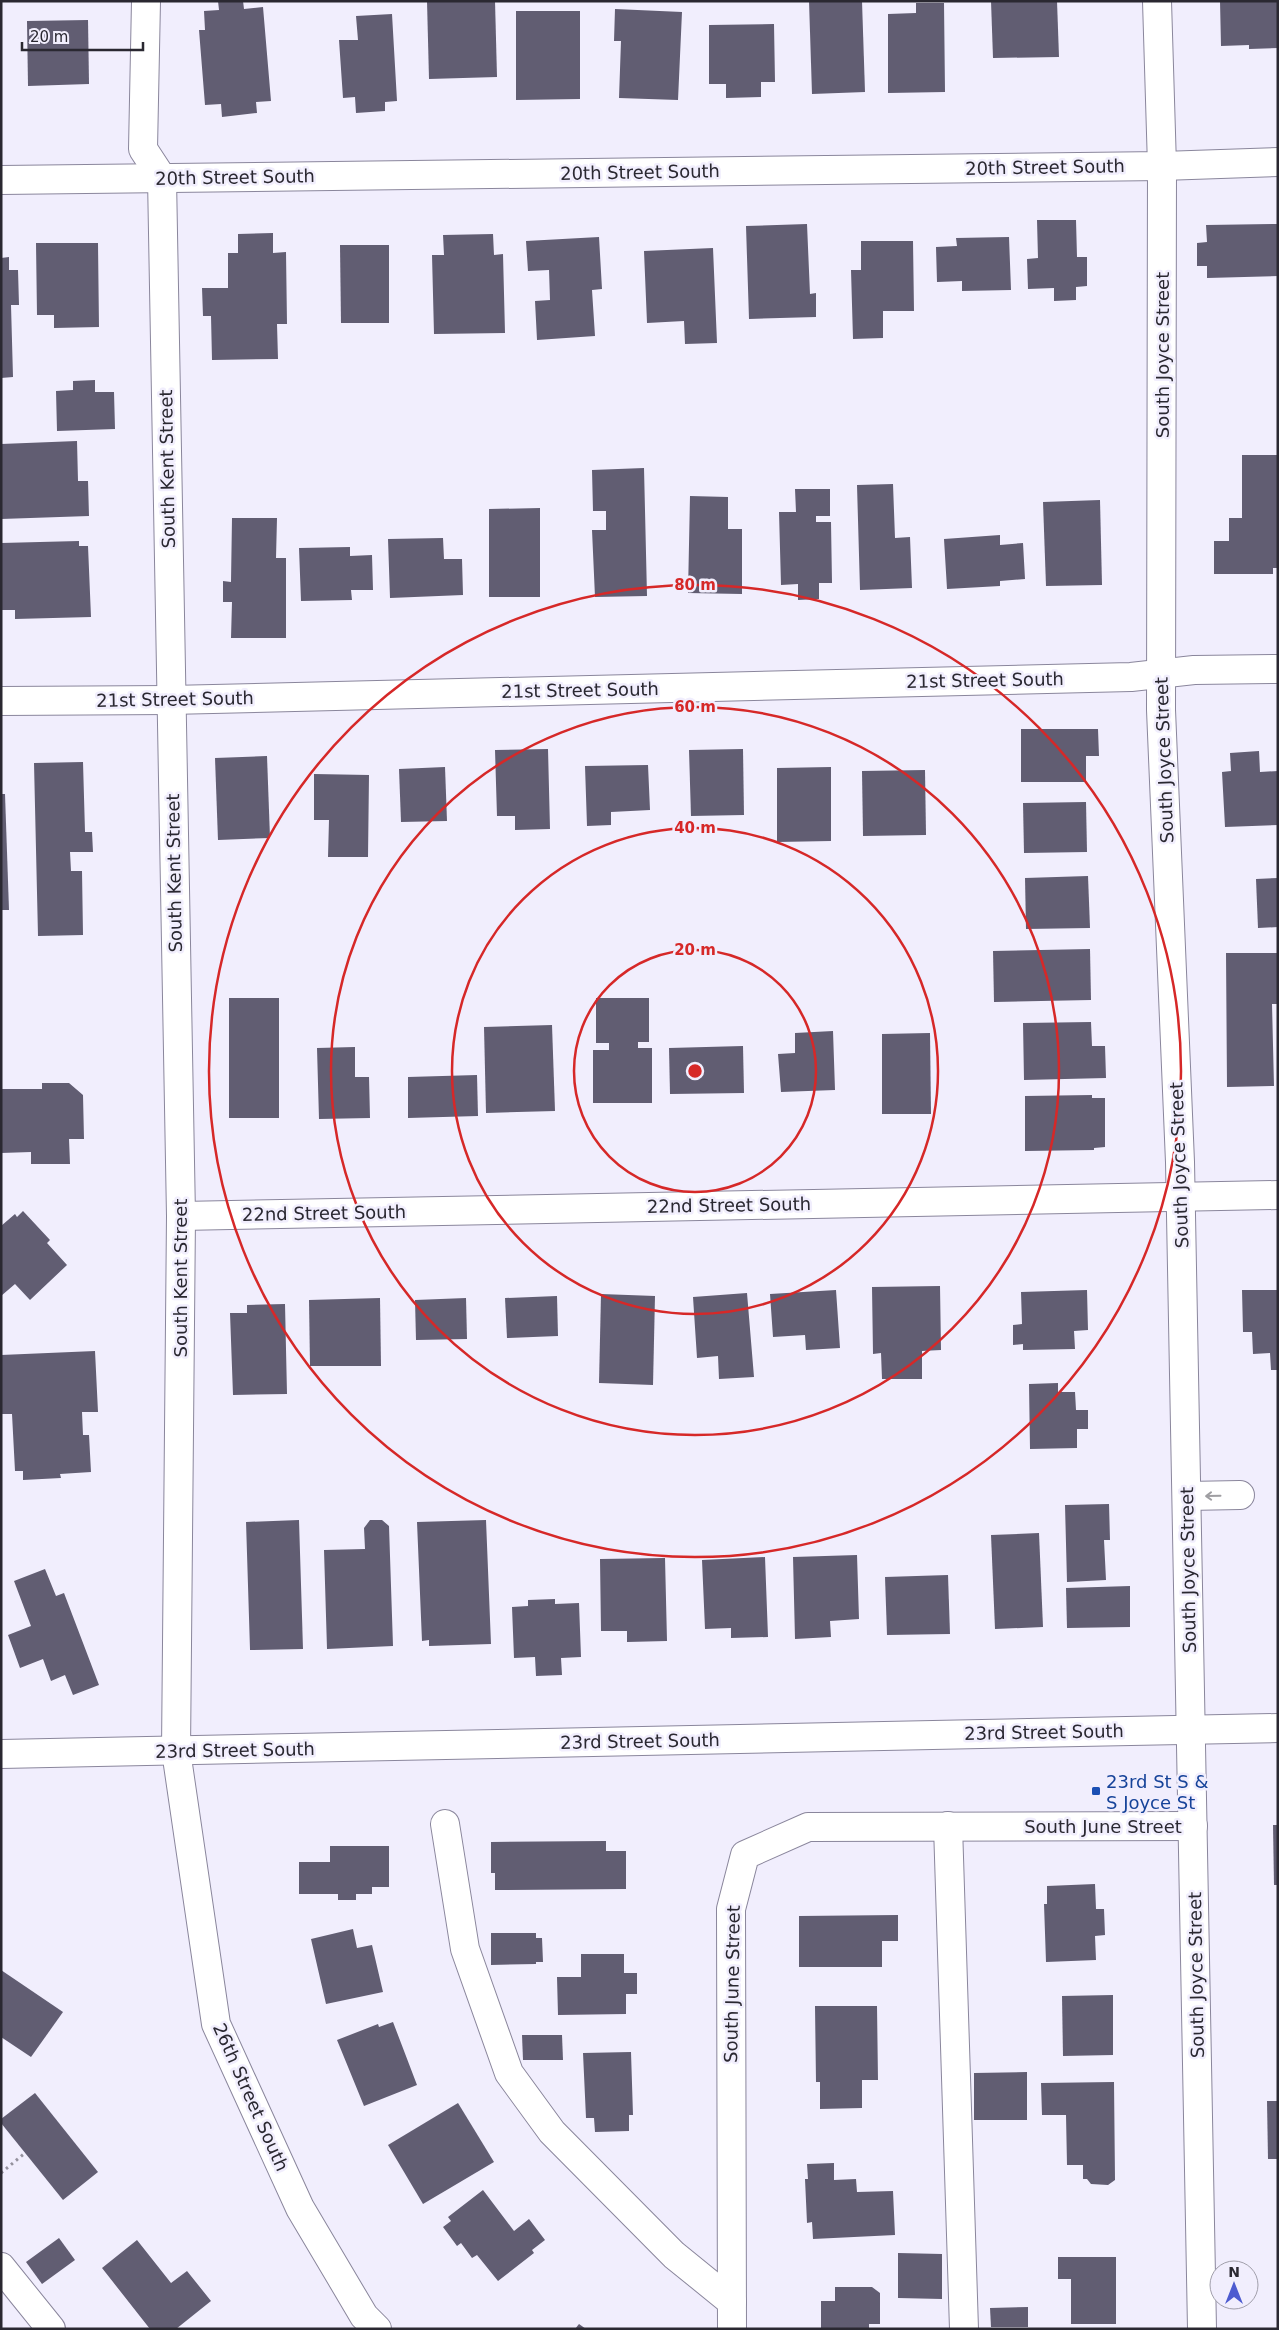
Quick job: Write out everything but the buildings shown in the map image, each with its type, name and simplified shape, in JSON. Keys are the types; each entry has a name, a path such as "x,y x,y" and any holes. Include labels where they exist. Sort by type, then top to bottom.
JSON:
{"street":[{"path":"146,1 143,149 162,178"},
{"name":"South Joyce Street","path":"1157,1 1162,166 1161,710 1181,1197 1202,2329"},
{"name":"20th Street South","path":"1,180 1162,166 1278,162"},
{"name":"South Kent Street","path":"162,178 170,700 181,1216 176,1751"},
{"name":"21st Street South","path":"1,701 170,700 1131,677 1194,670 1278,669"},
{"name":"22nd Street South","path":"181,1216 1278,1195"},
{"path":"1186,1496 1240,1495"},
{"name":"23rd Street South","path":"1,1754 1278,1728"},
{"name":"26th Street South","path":"176,1751 216,2024 300,2208 364,2316 377,2329"},
{"path":"445,1824 465,1949 509,2073 552,2132 674,2255 732,2302"},
{"path":"948,1826 964,2329"},
{"name":"South June Street","path":"732,2329 730,1908 745,1855 808,1827 1193,1826"},
{"path":"1,2267 51,2329"}],"path":[{"path":"1,2173 25,2153"}],"place":[{"name":"23rd St S & S Joyce St","path":"1096,1791"}]}
